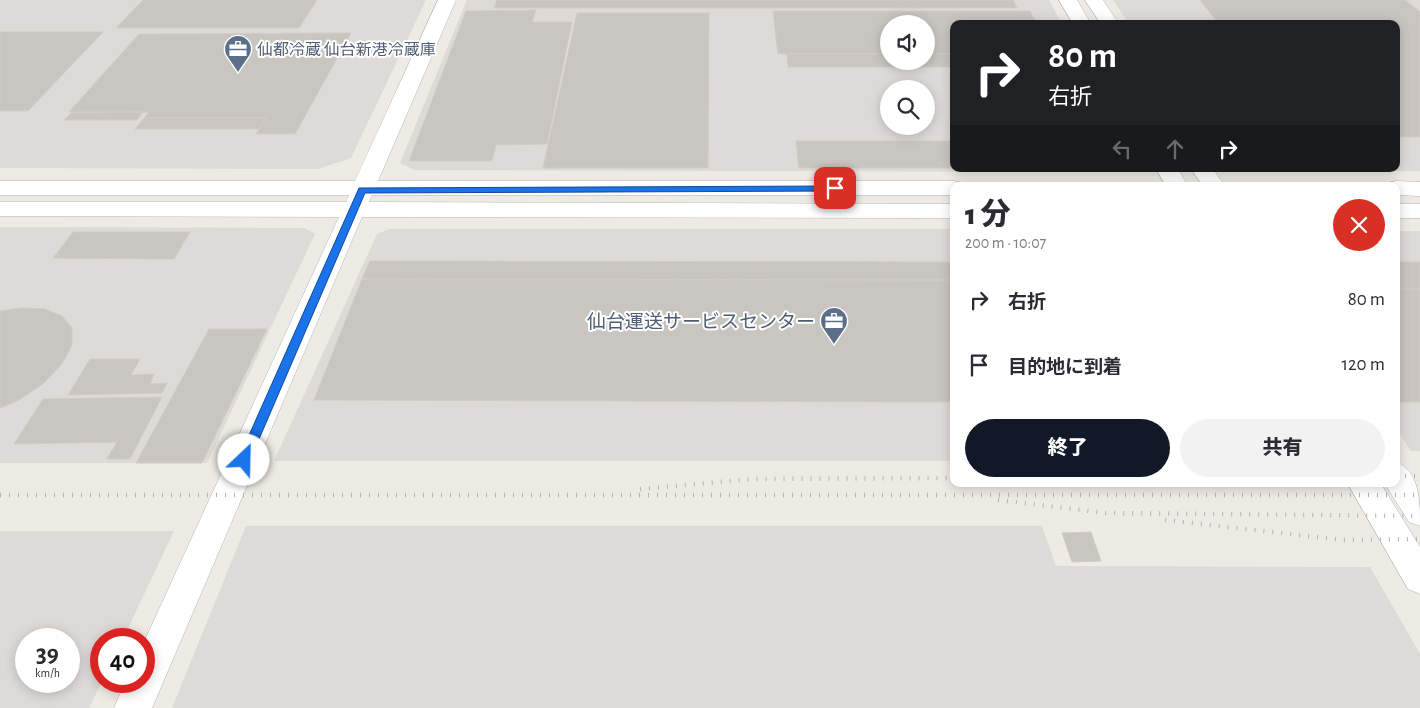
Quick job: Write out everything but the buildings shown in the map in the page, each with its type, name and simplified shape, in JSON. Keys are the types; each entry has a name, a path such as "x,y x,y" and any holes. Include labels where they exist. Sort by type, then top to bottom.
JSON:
{"street":[{"path":"133,708 447,0"},
{"path":"1068,0 1080,20"},
{"path":"1094,0 1107,20"},
{"path":"0,188 358,200 950,211"},
{"path":"0,209 950,188"},
{"path":"1400,188 1420,189"},
{"path":"1400,211 1420,211"},
{"path":"1400,481 1420,512"},
{"path":"1366,487 1420,578"}],"shaded area":[{"path":"0,0 426,0 351,158 318,169 0,168"},
{"path":"467,0 1049,0 1060,20 950,20 950,171 414,170 400,163"},
{"path":"1113,0 1420,0 1420,171 1400,171 1400,20 1126,20"},
{"path":"0,227 304,228 315,234 207,463 0,463"},
{"path":"389,229 950,229 950,461 274,461 377,234"},
{"path":"1400,231 1420,231 1420,451 1411,451 1400,434"},
{"path":"246,526 1042,526 1056,566 1370,567 1420,654 1420,708 172,708"},
{"path":"0,531 174,531 128,628 90,628 90,693 96,693 89,708 0,708"}],"railway":[{"path":"1400,476 1420,476"},
{"path":"640,489 753,479 950,478"},
{"path":"0,495 1420,495"},
{"path":"998,500 1106,513 1420,516"},
{"path":"1165,520 1343,540 1420,539"}],"place":[{"name":"仙都冷蔵 仙台新港冷蔵庫","path":"238,73"},
{"name":"仙台運送サービスセンター","path":"834,345"}],"route":[{"path":"244,460 362,190 835,188"}]}
